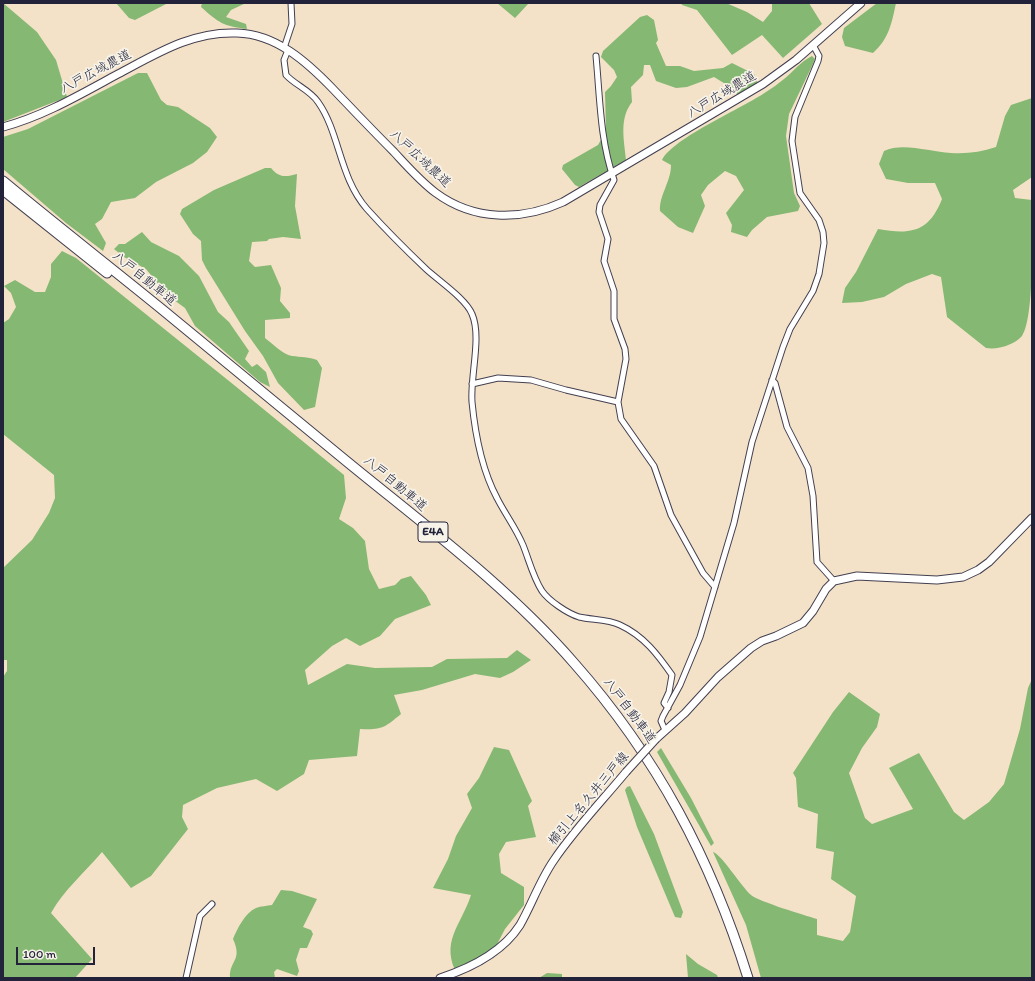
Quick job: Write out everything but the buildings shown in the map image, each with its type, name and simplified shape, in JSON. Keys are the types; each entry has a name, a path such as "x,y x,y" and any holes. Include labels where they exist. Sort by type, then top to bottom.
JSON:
{"highway":[{"name":"八戸自動車道","path":"3,180 442,540 517,605 573,662 633,736 675,803 702,855 720,895 748,978"},
{"name":"八戸自動車道","path":"3,190 224,367 439,544 514,609 568,663 631,742 675,812 698,856 715,896 743,978"}],"street":[{"path":"291,3 292,24 284,60 286,75 318,101 328,122 347,175 360,199 402,244 470,309 473,315 476,334 472,384 476,430 496,496 511,520 523,544 532,571 541,590 557,605 577,616 620,625 652,647 672,675 669,692 664,703 668,708"},
{"name":"八戸広域農道","path":"3,127 52,109 155,54 198,36 238,33 262,38 286,49 315,71 426,185 445,199 479,213 501,216 518,216 541,211 563,202 763,84 813,45 861,3"},
{"path":"665,730 661,721 690,663 715,587 734,523 752,442 786,337 816,283 824,243 819,220 800,193 793,154 795,117 819,56 813,45"},
{"path":"596,56 603,140 613,183 603,199 599,212 608,239 604,261 614,291 614,319 625,349 626,359 618,402 621,419 654,466 671,514 703,573 715,587"},
{"path":"472,384 498,378 531,380 618,402"},
{"path":"772,380 775,383 787,427 808,468 813,496 817,562 834,581 857,576 937,580 963,577 978,570 989,562 1032,518"},
{"name":"櫛引上名久井三戸線","path":"440,978 473,966 497,950 513,935 524,918 546,872 562,848 626,772 656,739 685,713 718,677 751,648 762,641 776,636 803,622 834,581"},
{"path":"186,978 200,916 212,904"}],"green space":[{"path":"3,3 37,32 56,60 67,97 3,122"},
{"path":"116,3 168,3 135,20 129,18"},
{"path":"202,3 246,3 231,10 226,17 246,24 247,29 232,27 222,23 212,17 201,7"},
{"path":"497,3 529,3 515,18"},
{"path":"681,3 726,3 747,12 763,22 772,11 772,3 809,3 822,24 783,58 762,35 732,55 697,10 682,5"},
{"path":"877,3 896,3 889,30 883,42 873,53 845,46 842,37 844,28"},
{"path":"647,15 654,20 658,40 656,43 666,66 680,66 694,71 723,68 732,63 754,74 758,83 738,95 732,88 714,77 687,87 676,88 656,81 650,65 644,65 643,75 631,87 632,102 625,115 623,130 626,160 579,187 575,185 562,169 563,165 598,145 606,131 605,92 617,77 614,70 601,57 603,51 640,17"},
{"path":"812,56 815,59 789,114 786,136 794,193 800,206 798,211 767,217 752,230 747,237 731,232 732,225 726,213 744,190 736,176 725,171 708,185 701,195 705,206 693,233 678,227 660,211 661,199 669,177 671,165 662,160 669,151 694,133 766,92"},
{"path":"138,73 147,73 161,100 167,105 178,107 210,128 217,137 207,152 193,163 156,182 135,198 111,202 102,219 95,224 106,243 103,251 66,223 3,169 3,137 28,129"},
{"path":"1032,98 1032,177 1013,190 1015,198 1032,200 1031,292 1026,326 1022,336 1015,342 1006,346 986,348 947,317 941,277 932,274 906,284 884,297 862,302 842,303 845,288 856,272 878,229 890,231 909,231 918,229 925,225 931,218 942,199 935,183 908,183 886,179 879,164 884,151 891,148 908,147 951,153 963,153 996,147 1005,116 1011,105"},
{"path":"265,168 271,168 277,174 283,176 297,174 295,206 301,239 283,237 269,239 267,241 252,242 249,261 255,267 271,265 281,288 280,301 290,313 290,318 265,320 265,338 288,355 317,360 322,368 315,407 304,410 278,383 263,356 245,331 202,260 201,241 193,234 180,214 182,209 214,190"},
{"path":"142,232 151,242 179,256 199,276 218,312 229,322 249,351 245,359 252,367 257,364 266,372 270,387 260,382 195,326 185,308 167,295 146,269 124,257 114,249 119,244 125,244"},
{"path":"62,251 76,258 344,475 346,498 339,519 353,528 365,541 369,569 379,589 395,585 401,579 411,576 426,595 431,605 395,619 380,636 360,646 346,638 332,646 305,670 308,685 347,664 375,668 432,667 447,659 507,658 517,650 531,660 513,672 500,678 475,674 422,690 394,695 401,714 382,727 360,729 357,756 309,760 304,774 277,791 256,779 217,788 183,805 182,817 188,829 151,876 131,888 102,852 68,889 51,913 92,959 75,978 3,978 3,677 7,671 7,660 3,660 3,568 32,540 49,513 55,498 54,475 3,434 3,323 9,319 16,307 11,293 4,286 15,280 35,292 45,292 51,277 51,264"},
{"path":"1032,679 1032,978 761,978 746,925 713,852 717,854 751,895 772,905 817,919 817,935 843,941 850,932 856,896 831,879 834,852 816,848 818,814 798,807 796,778 793,773 833,712 849,692 880,714 877,727 862,748 849,773 865,818 872,824 913,809 889,768 919,753 954,812 964,820 989,802 1004,784 1020,729 1028,688"},
{"path":"494,747 509,750 532,801 528,806 536,837 506,842 499,854 501,873 524,887 524,905 505,929 494,950 475,968 458,976 453,964 451,944 457,925 471,895 433,888 448,859 456,836 472,808 467,794 479,778"},
{"path":"661,748 691,798 714,843 711,846 657,752"},
{"path":"630,786 654,834 683,912 681,918 675,917 637,827 625,790"},
{"path":"281,890 292,891 317,899 303,927 311,930 313,934 307,948 300,948 296,960 299,971 297,976 277,969 274,972 275,978 230,978 231,967 237,952 233,939 239,926 252,910 258,907 272,905"},
{"path":"686,954 698,964 717,975 718,978 688,978"},
{"path":"547,973 562,974 562,978 539,978"}]}
